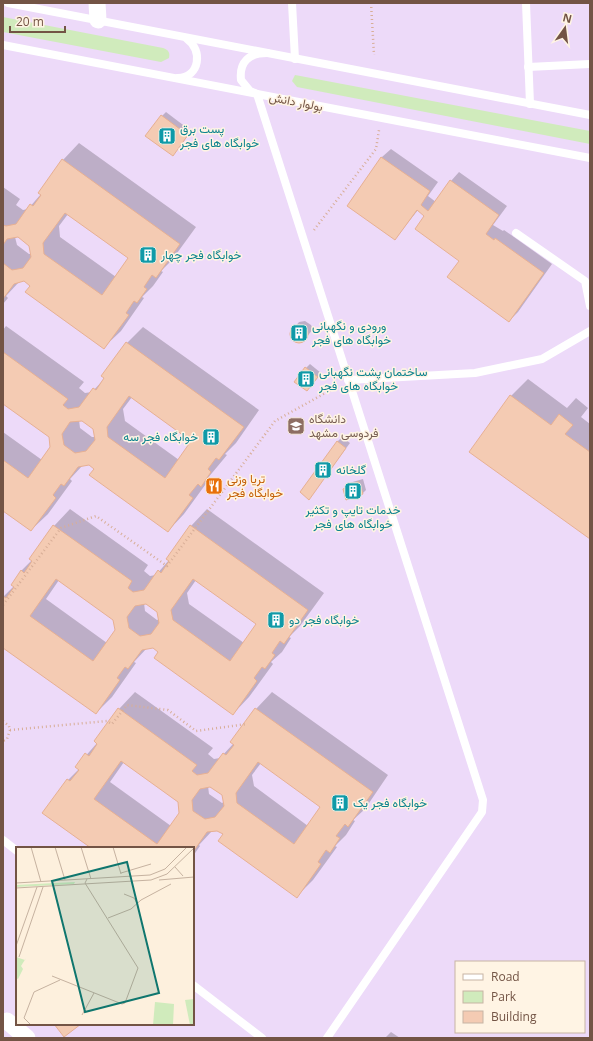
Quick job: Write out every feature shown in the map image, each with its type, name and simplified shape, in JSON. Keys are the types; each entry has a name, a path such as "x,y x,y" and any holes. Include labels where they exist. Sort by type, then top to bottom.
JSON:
{"street":[{"path":"97,3 98,20"},
{"path":"9,1019 27,1038"}],"lane":[{"path":"8,3 590,115"},
{"path":"292,3 295,59"},
{"path":"526,3 530,104"},
{"path":"173,78 187,75 193,71 198,57 193,44 181,36"},
{"name":"بولوار دانش","path":"3,44 590,158"},
{"path":"267,53 251,55 242,66 241,80 250,92 257,94 483,800 482,812 328,1038"},
{"path":"528,67 590,64"},
{"path":"516,233 585,281 590,306"},
{"path":"348,380 475,373 542,359 590,331"},
{"path":"3,840 16,849"},
{"path":"194,986 262,1038"}],"path":[{"path":"371,3 374,55"},
{"path":"326,214 376,148 381,118"},
{"path":"3,605 61,528 96,516 167,566 275,421 348,380"},
{"path":"10,730 107,720 112,724 127,705 168,710 196,731 248,724"},
{"path":"3,721 9,726 10,730 7,739 3,741"}],"shaded area":[{"name":"دانشگاه فردوسی مشهد","path":"3,3 590,3 590,1038 3,1038"}],"green space":[{"path":"3,17 163,48 169,52 169,58 161,62 3,32"},
{"path":"295,75 590,131 590,144 297,87 292,81"}],"building":[{"name":"پست برق خوابگاه های فجر","path":"161,115 188,135 173,156 145,136"},
{"path":"381,157 430,191 421,205 428,211 450,180 499,215 486,234 494,240 495,238 544,273 509,322 447,277 459,261 415,229 424,216 417,210 395,240 347,206"},
{"name":"خوابگاه فجر چهار","path":"62,159 180,244 156,278 152,275 144,287 147,289 137,303 134,301 126,313 129,315 104,349 25,292 30,286 24,281 14,284 3,299 3,263 12,270 23,268 31,257 29,246 18,237 7,239 3,245 3,225 6,226 16,224 30,204 33,206 41,195 38,193","holes":["65,213 128,258 102,295 44,254 43,243"]},
{"name":"ورودی و نگهبانی خوابگاه های فجر","path":"299,325 305,328 308,334 305,340 299,343 293,340 290,334 293,328"},
{"name":"خوابگاه فجر سه","path":"126,342 244,427 219,460 216,458 208,469 211,472 201,487 198,484 189,495 193,498 168,532 89,475 94,469 89,465 78,467 64,486 61,484 53,495 56,498 31,531 3,511 3,460 28,478 50,447 49,437 3,404 3,352 68,399 63,405 68,409 79,407 93,388 96,390 104,378 101,376","holes":["129,396 191,441 165,478 108,437 107,427","82,421 93,429 95,440 86,451 75,453 64,445 62,434 70,422"]},
{"name":"ساختمان پشت نگهبانی خوابگاه های فجر","path":"305,367 318,377 307,391 294,382"},
{"path":"510,395 551,425 559,414 573,425 565,434 590,452 590,539 469,452"},
{"name":"گلخانه","path":"337,441 346,448 309,500 300,492"},
{"name":"خدمات تایپ و تکثیر خوابگاه های فجر","path":"359,482 363,494 346,500 343,489"},
{"name":"خوابگاه فجر دو","path":"53,525 132,581 128,588 133,592 144,590 158,570 161,573 169,561 166,559 190,525 308,610 284,644 280,641 272,653 275,655 265,669 262,667 254,678 257,681 233,715 154,658 158,652 153,648 142,650 128,669 125,667 117,678 120,680 96,714 3,648 3,596 6,598 14,587 11,585 21,570 24,573 32,561 29,559","holes":["56,579 113,620 115,630 93,661 30,616","193,579 256,624 230,661 173,620 171,610","146,604 157,612 159,623 151,634 140,636 129,628 127,617 135,606"]},
{"name":"خوابگاه فجر یک","path":"118,708 197,765 192,771 197,775 208,773 223,753 226,755 234,745 230,742 255,708 373,792 348,827 345,824 336,836 340,838 330,853 326,850 318,862 321,864 297,898 218,841 223,834 217,831 207,832 194,851 194,847 90,847 42,813 67,779 70,781 79,770 75,767 85,753 89,756 97,744 94,741","holes":["121,761 178,802 179,813 157,844 94,799","258,762 320,807 294,844 237,803 236,793","210,787 222,795 224,806 215,817 205,819 193,811 192,800 200,789"]},
{"path":"55,1025 80,1025 64,1037"}],"place":[{"name":"پست برق خوابگاه های فجر","path":"167,136"},
{"name":"خوابگاه فجر چهار","path":"148,255"},
{"name":"ورودی و نگهبانی خوابگاه های فجر","path":"299,333"},
{"name":"ساختمان پشت نگهبانی خوابگاه های فجر","path":"306,379"},
{"name":"دانشگاه فردوسی مشهد","path":"296,426"},
{"name":"خوابگاه فجر سه","path":"211,437"},
{"name":"گلخانه","path":"323,470"},
{"name":"تریا وزنی خوابگاه فجر","path":"214,486"},
{"name":"خدمات تایپ و تکثیر خوابگاه های فجر","path":"353,491"},
{"name":"خوابگاه فجر دو","path":"276,620"},
{"name":"خوابگاه فجر یک","path":"340,803"}]}
